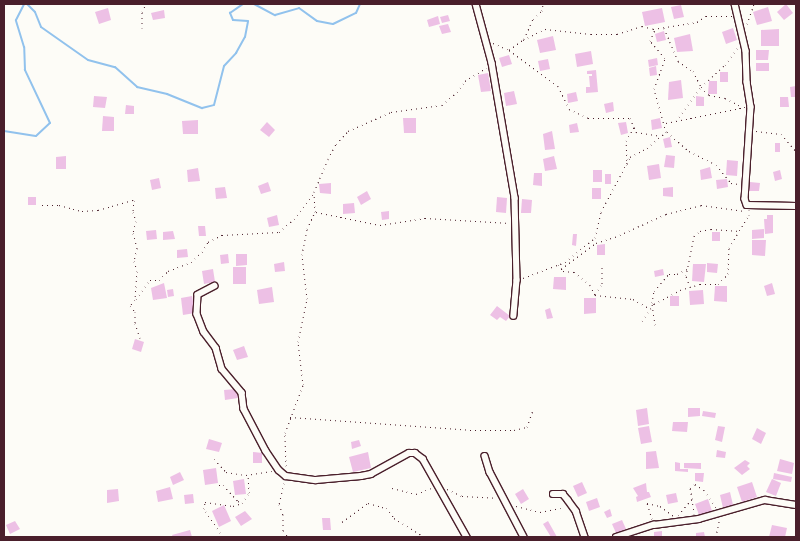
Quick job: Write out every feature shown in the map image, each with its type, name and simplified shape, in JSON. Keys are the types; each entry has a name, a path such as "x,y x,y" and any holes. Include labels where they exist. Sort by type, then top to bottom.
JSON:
{"street":[{"path":"476,4 492,63 515,198 517,280 514,316"},
{"path":"735,4 744,39 751,107 745,185 747,206 750,204 796,206"},
{"path":"215,286 198,296 197,314 204,332 216,348 222,369 242,393 244,409 266,451 280,471 286,476 316,480 361,476 372,474 409,453 415,453 423,459 467,537"},
{"path":"485,456 490,472 524,537"},
{"path":"553,494 563,494 568,500 576,512 585,537"},
{"path":"616,537 654,525 699,518 765,500 796,505"}],"path":[{"path":"142,28 142,12 146,4"},
{"path":"524,40 533,19 542,11 543,4"},
{"path":"742,31 754,4"},
{"path":"509,50 545,30 617,34 642,26 655,29 698,22 706,16 738,16"},
{"path":"664,28 678,61 693,71 701,87 709,95 725,98 743,107"},
{"path":"517,280 565,262 595,238 601,212 615,184 627,166 630,157 647,148 666,132 666,123 659,111 654,89 665,58 650,41 655,29"},
{"path":"676,121 701,87 725,65 744,39"},
{"path":"486,40 509,50 558,86 569,109 588,118 630,118 636,132 662,136"},
{"path":"140,338 135,323 135,312 130,306 150,280 159,280 168,270 191,262 202,252 208,242 222,235 279,232 294,219 314,192 336,144 348,131 391,112 442,105 457,92 465,81 492,63"},
{"path":"666,123 751,107"},
{"path":"627,166 626,141 634,126"},
{"path":"750,130 781,134 796,152"},
{"path":"666,132 689,151 716,165 732,183 745,185"},
{"path":"288,537 283,532 283,515 278,504 286,476 284,433 303,385 298,342 307,299 302,255 307,229 315,212 314,192"},
{"path":"42,205 59,206 82,211 98,210 134,200 133,212 136,221 133,232 137,248 134,262 136,271 135,300"},
{"path":"562,269 596,243 615,238 666,214 701,205 745,211 750,204"},
{"path":"642,322 652,306 690,287 700,284 718,284 728,274 729,248 749,215 750,204"},
{"path":"315,212 380,224 425,218 516,224"},
{"path":"690,287 687,281 687,269 693,238 697,233 711,229 740,231"},
{"path":"558,264 564,271 574,272 590,285 595,294"},
{"path":"595,294 602,284 602,265"},
{"path":"655,325 652,297 656,287 669,274 677,274 687,269"},
{"path":"595,294 633,299 650,310"},
{"path":"289,417 470,430 514,430 527,427 533,410"},
{"path":"214,459 226,472 248,474 280,471"},
{"path":"223,537 204,508 205,502 233,506 242,503 249,493 248,474"},
{"path":"695,518 690,488 695,484 704,490 719,512 716,537"},
{"path":"219,485 223,485 238,502 242,503"},
{"path":"392,488 416,494 438,485 462,496 492,496 540,512 561,508"},
{"path":"654,525 646,503 660,506 676,517 692,499"},
{"path":"342,522 368,503 386,508 394,518 424,537"}],"building":[{"path":"786,4 793,13 784,20 777,12"},
{"path":"681,5 684,17 674,19 671,7"},
{"path":"768,7 772,21 757,25 753,12"},
{"path":"108,8 111,20 99,24 95,12"},
{"path":"662,8 665,22 645,26 642,12"},
{"path":"164,10 165,18 153,20 151,13"},
{"path":"448,15 450,21 442,23 440,17"},
{"path":"438,16 440,24 429,27 427,20"},
{"path":"448,24 451,32 442,34 439,26"},
{"path":"733,28 737,40 726,44 722,32"},
{"path":"779,29 779,46 761,46 761,30"},
{"path":"664,31 666,40 657,42 655,34"},
{"path":"690,34 693,51 677,52 674,38"},
{"path":"553,36 556,50 540,53 537,40"},
{"path":"756,50 769,50 768,60 756,60"},
{"path":"591,51 593,64 577,67 575,54"},
{"path":"509,55 512,64 502,67 499,58"},
{"path":"657,58 658,65 649,67 648,60"},
{"path":"548,59 550,69 540,71 538,61"},
{"path":"756,63 769,63 769,71 756,71"},
{"path":"656,66 657,75 650,76 649,68"},
{"path":"596,70 598,92 586,93 586,87 590,87 589,76 592,76 592,74 587,74 587,71"},
{"path":"720,72 728,72 728,82 720,82"},
{"path":"488,73 491,91 481,92 478,75"},
{"path":"681,80 683,98 668,100 669,82"},
{"path":"709,81 717,81 717,94 708,94"},
{"path":"796,86 796,97 791,97 790,87"},
{"path":"514,91 517,104 506,106 504,93"},
{"path":"576,92 578,101 568,103 567,94"},
{"path":"94,96 107,97 105,108 93,107"},
{"path":"696,96 704,97 704,106 696,106"},
{"path":"780,97 788,97 789,107 780,107"},
{"path":"613,102 614,111 606,113 604,104"},
{"path":"126,105 134,106 134,114 125,114"},
{"path":"103,116 114,117 114,131 102,131"},
{"path":"403,118 416,118 416,133 404,133"},
{"path":"660,118 662,128 652,130 651,120"},
{"path":"198,120 198,134 183,134 182,121"},
{"path":"267,122 275,130 269,137 260,130"},
{"path":"626,122 628,133 621,135 618,123"},
{"path":"577,123 579,132 570,133 569,125"},
{"path":"552,131 555,149 545,150 543,134"},
{"path":"670,137 672,147 665,148 663,139"},
{"path":"775,143 780,143 780,152 775,152"},
{"path":"666,155 675,156 674,168 664,167"},
{"path":"66,156 66,169 56,169 56,157"},
{"path":"554,156 557,169 545,171 543,159"},
{"path":"727,160 738,161 737,176 726,175"},
{"path":"659,164 661,178 649,180 647,166"},
{"path":"710,167 712,178 701,180 700,170"},
{"path":"198,168 200,181 188,182 187,170"},
{"path":"593,170 602,170 602,182 593,182"},
{"path":"780,170 782,179 775,181 773,172"},
{"path":"534,173 542,173 542,186 533,185"},
{"path":"605,174 611,174 611,184 605,184"},
{"path":"159,178 161,188 152,190 150,180"},
{"path":"727,179 728,187 717,189 716,180"},
{"path":"268,182 271,191 261,194 258,186"},
{"path":"750,182 760,183 759,191 749,191"},
{"path":"331,183 331,194 320,193 319,184"},
{"path":"225,187 227,198 216,199 215,188"},
{"path":"673,187 673,197 663,196 663,188"},
{"path":"592,188 601,188 601,199 592,199"},
{"path":"367,191 371,199 361,205 357,197"},
{"path":"28,197 36,197 36,205 28,205"},
{"path":"497,197 507,198 506,213 496,212"},
{"path":"522,199 532,200 531,213 521,213"},
{"path":"354,203 355,213 343,214 343,204"},
{"path":"389,211 389,219 382,220 381,212"},
{"path":"277,215 279,225 269,227 267,218"},
{"path":"767,215 773,215 773,233 765,234 764,219 767,219"},
{"path":"198,226 205,226 206,236 199,236"},
{"path":"764,229 764,238 752,239 752,230"},
{"path":"156,230 157,239 147,240 146,231"},
{"path":"173,231 175,239 163,240 163,232"},
{"path":"712,232 720,232 720,241 712,241"},
{"path":"573,234 577,234 576,246 572,245"},
{"path":"752,240 766,240 765,256 752,255"},
{"path":"605,244 605,255 597,255 597,245"},
{"path":"187,249 188,257 177,258 177,250"},
{"path":"228,254 229,263 221,264 220,255"},
{"path":"236,254 247,254 247,265 236,266"},
{"path":"284,262 285,271 275,272 274,264"},
{"path":"707,263 718,264 717,273 707,272"},
{"path":"693,264 706,264 704,282 692,281"},
{"path":"233,267 246,267 246,284 233,284"},
{"path":"213,269 215,282 204,284 202,271"},
{"path":"663,269 664,275 655,277 654,271"},
{"path":"554,277 566,277 566,290 553,289"},
{"path":"164,283 167,298 153,300 151,288"},
{"path":"772,283 775,294 767,296 764,286"},
{"path":"715,286 727,286 727,302 714,301"},
{"path":"272,287 274,302 259,304 257,290"},
{"path":"173,289 174,296 168,297 167,290"},
{"path":"703,290 704,304 690,305 689,291"},
{"path":"192,296 195,313 183,315 181,298"},
{"path":"670,296 679,296 679,306 670,306"},
{"path":"584,298 596,298 596,313 584,314"},
{"path":"497,306 510,316 506,321 500,317 497,320 490,315"},
{"path":"550,308 553,318 547,319 545,310"},
{"path":"135,339 144,342 141,352 132,349"},
{"path":"244,346 248,357 237,360 233,350"},
{"path":"236,389 238,398 225,400 224,390"},
{"path":"647,408 649,424 638,426 636,410"},
{"path":"688,408 700,408 700,416 688,417"},
{"path":"703,411 716,413 715,418 702,416"},
{"path":"673,422 688,422 687,432 672,431"},
{"path":"649,426 652,442 641,444 638,428"},
{"path":"718,426 725,427 722,442 715,440"},
{"path":"757,428 766,433 761,444 752,439"},
{"path":"209,439 222,443 219,452 206,449"},
{"path":"359,440 361,446 352,449 351,442"},
{"path":"717,450 726,452 725,458 716,457"},
{"path":"656,451 659,468 646,469 646,452"},
{"path":"253,452 262,453 262,463 253,463"},
{"path":"368,452 371,468 353,472 349,457"},
{"path":"780,459 794,463 792,474 777,471"},
{"path":"745,460 750,463 747,466 750,469 742,475 734,468"},
{"path":"675,462 680,463 680,469 688,469 688,472 675,471"},
{"path":"684,463 701,463 701,469 684,468"},
{"path":"216,468 218,483 205,485 203,470"},
{"path":"180,472 184,480 173,485 170,477"},
{"path":"695,473 704,473 703,482 695,481"},
{"path":"774,473 792,477 791,482 773,479"},
{"path":"244,479 246,494 235,495 233,481"},
{"path":"772,479 781,483 776,496 766,492"},
{"path":"582,482 587,493 578,497 573,486"},
{"path":"752,482 757,497 742,502 737,487"},
{"path":"646,483 647,492 649,492 651,497 637,502 636,497 638,496 633,488"},
{"path":"170,487 173,499 158,502 156,491"},
{"path":"118,489 119,501 107,503 107,490"},
{"path":"523,489 529,499 521,504 515,494"},
{"path":"730,492 733,505 723,508 720,495"},
{"path":"676,493 678,502 668,504 666,495"},
{"path":"193,494 194,503 185,504 184,495"},
{"path":"597,498 600,507 589,511 586,502"},
{"path":"708,499 712,511 699,515 695,504"},
{"path":"224,505 231,521 219,527 212,511"},
{"path":"610,509 612,516 607,518 604,512"},
{"path":"245,511 252,519 241,526 235,517"},
{"path":"322,518 330,518 331,530 323,530"},
{"path":"622,520 626,529 616,533 612,524"},
{"path":"15,521 20,529 10,534 6,525"},
{"path":"548,521 557,537 551,537 543,524"},
{"path":"772,525 787,528 785,537 769,537"},
{"path":"190,530 192,537 173,537 172,535"},
{"path":"662,531 662,537 654,537 654,532"},
{"path":"704,532 705,537 696,537 696,533"}],"waterway":[{"path":"4,131 36,136 50,123 25,70 24,47 16,20 24,4"},
{"path":"27,4 35,12 41,27 88,60 115,67 137,87 167,94 202,108 214,105 224,66 236,53 245,37 248,21 233,20 230,13 243,4 254,4 275,15 299,8 317,21 333,24 356,13 360,4"}]}
